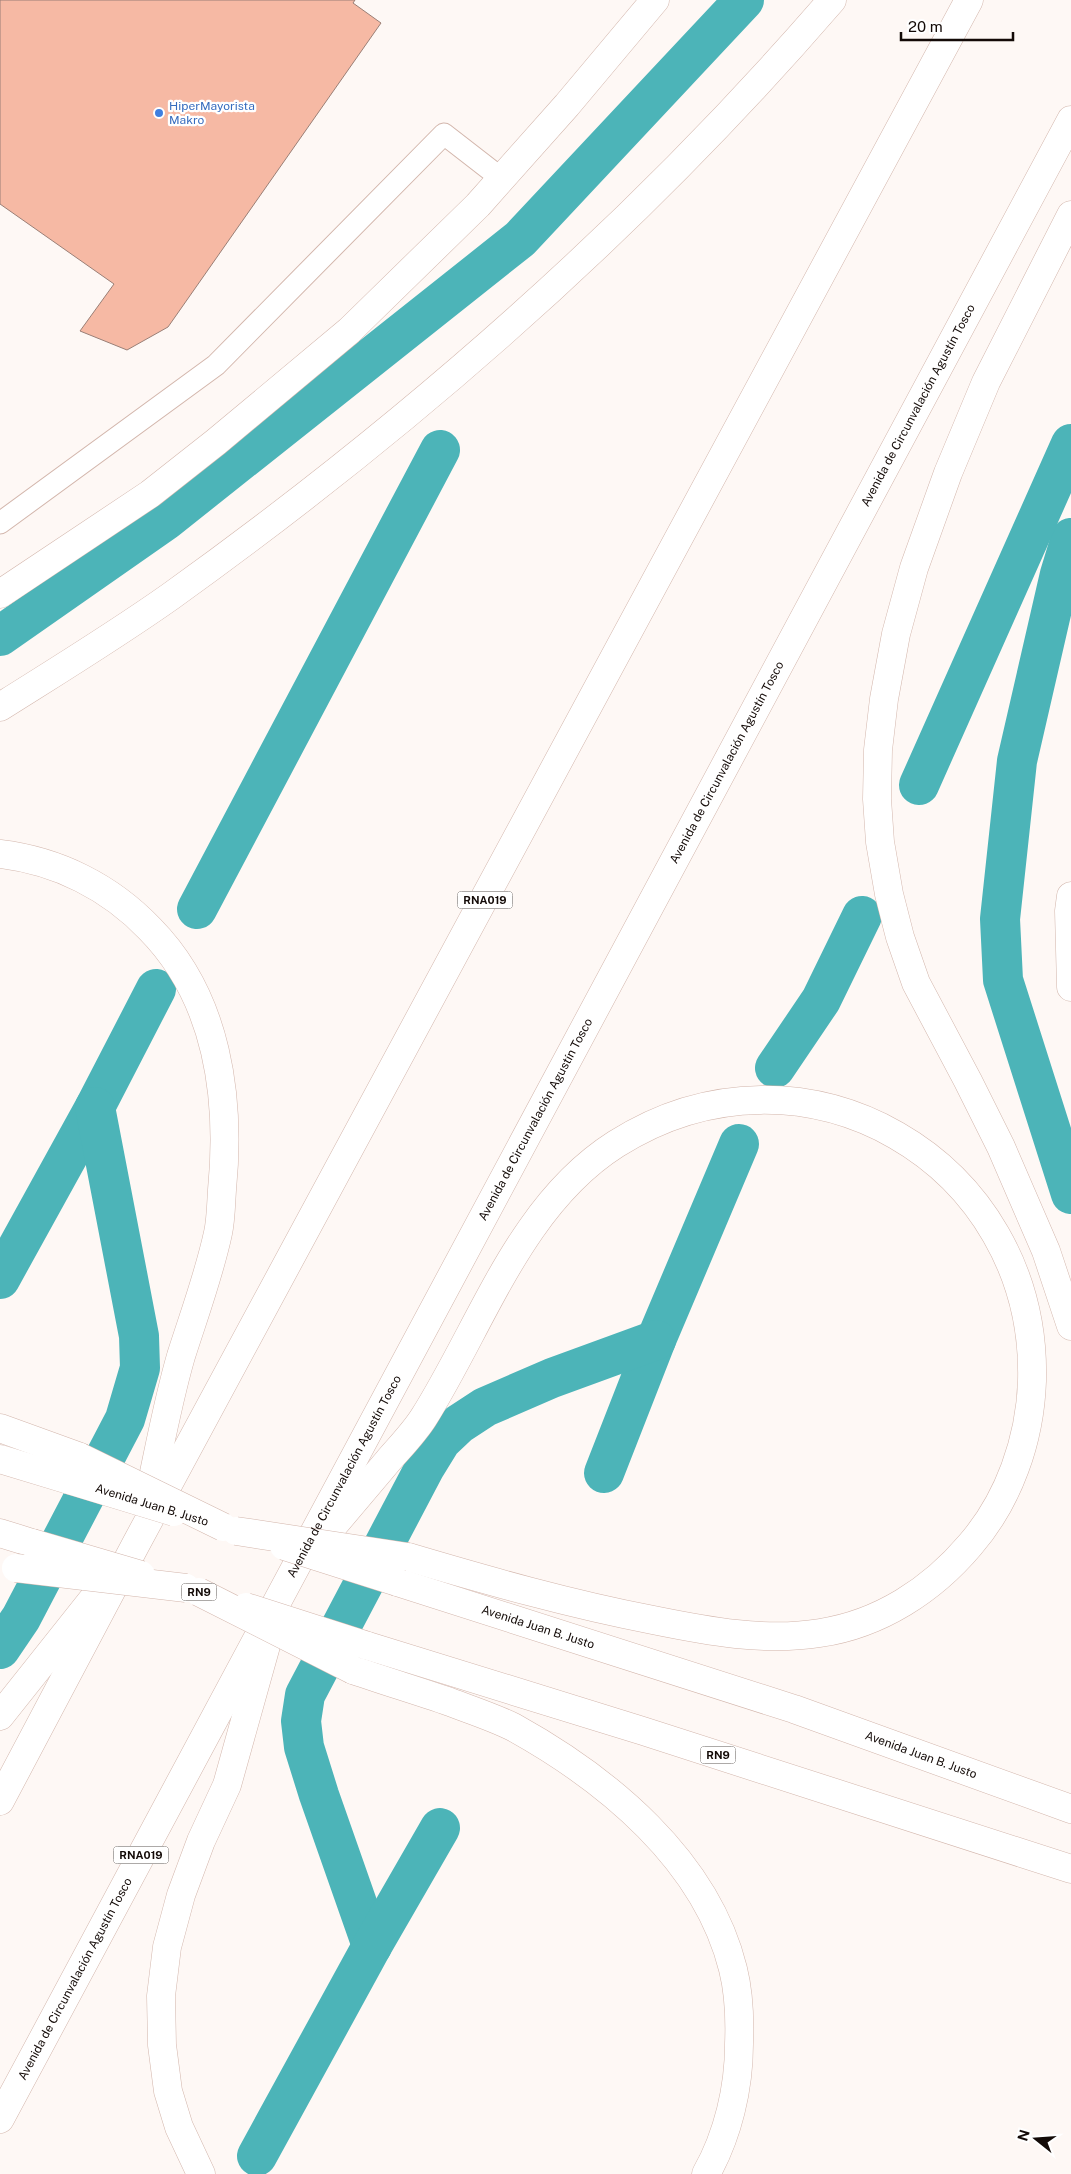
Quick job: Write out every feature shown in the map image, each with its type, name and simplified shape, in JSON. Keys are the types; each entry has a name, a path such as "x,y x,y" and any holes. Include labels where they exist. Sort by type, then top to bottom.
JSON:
{"main road":[{"path":"0,594 142,500 216,442 349,330 478,205 568,105 655,0"},
{"path":"0,707 169,597 327,479 456,374 589,253 702,142 832,0"},
{"name":"RNA019","path":"0,1801 138,1541 969,0"},
{"name":"Avenida de Circunvalación Agustín Tosco","path":"0,2118 1071,120"},
{"path":"1071,215 986,382 948,473 914,568 896,634 884,699 878,750 877,799 880,842 889,894 900,937 916,983 968,1081 1004,1155 1046,1251 1071,1326"},
{"path":"0,854 51,865 90,882 130,908 161,940 187,975 205,1014 218,1057 224,1110 225,1166 218,1232 202,1297 181,1357 138,1541 0,1716"},
{"path":"1071,896 1069,911 1071,987"},
{"path":"0,1428 75,1469 229,1529 408,1557 543,1596 621,1614 724,1632 777,1637 823,1633 861,1622 915,1596 951,1568 982,1531 1005,1491 1023,1447 1032,1404 1033,1362 1028,1319 1015,1275 993,1226 966,1192 935,1161 897,1135 859,1117 817,1104 776,1100 730,1102 688,1110 652,1125 615,1145 585,1168 546,1208 515,1255 422,1420 284,1586 228,1785 200,1841 181,1895 167,1947 161,2005 162,2045 168,2090 179,2128 201,2174"},
{"path":"0,1459 75,1469"},
{"name":"Avenida Juan B. Justo","path":"229,1529 794,1709 1071,1809"},
{"name":"RN9","path":"0,1533 193,1590 643,1731 1071,1869"},
{"path":"8,1566 193,1590 353,1670 473,1710 512,1727 560,1756 610,1792 659,1836 691,1876 716,1919 734,1969 740,2017 739,2066 729,2117 706,2174"}],"lane":[{"path":"0,523 216,365 444,134 502,178"}],"building":[{"name":"HiperMayorista Makro","path":"0,0 355,0 353,3 381,23 168,327 127,350 80,331 114,284 0,204"}],"waterway":[{"path":"0,636 166,520 520,239 744,0"},
{"path":"919,785 1071,444"},
{"path":"197,909 440,450"},
{"path":"1071,538 1060,574 1017,761 1000,919 1003,980 1071,1194"},
{"path":"775,1068 821,1000 862,916"},
{"path":"0,1279 95,1107 156,989"},
{"path":"0,1649 21,1618 125,1419 140,1368 139,1336 95,1107"},
{"path":"604,1473 656,1340 739,1144"},
{"path":"372,1946 304,1747 301,1721 305,1695 425,1467 441,1441 459,1424 485,1407 552,1378 656,1340"},
{"path":"257,2156 372,1946 440,1828"}],"place":[{"name":"HiperMayorista Makro","path":"159,113"}]}
